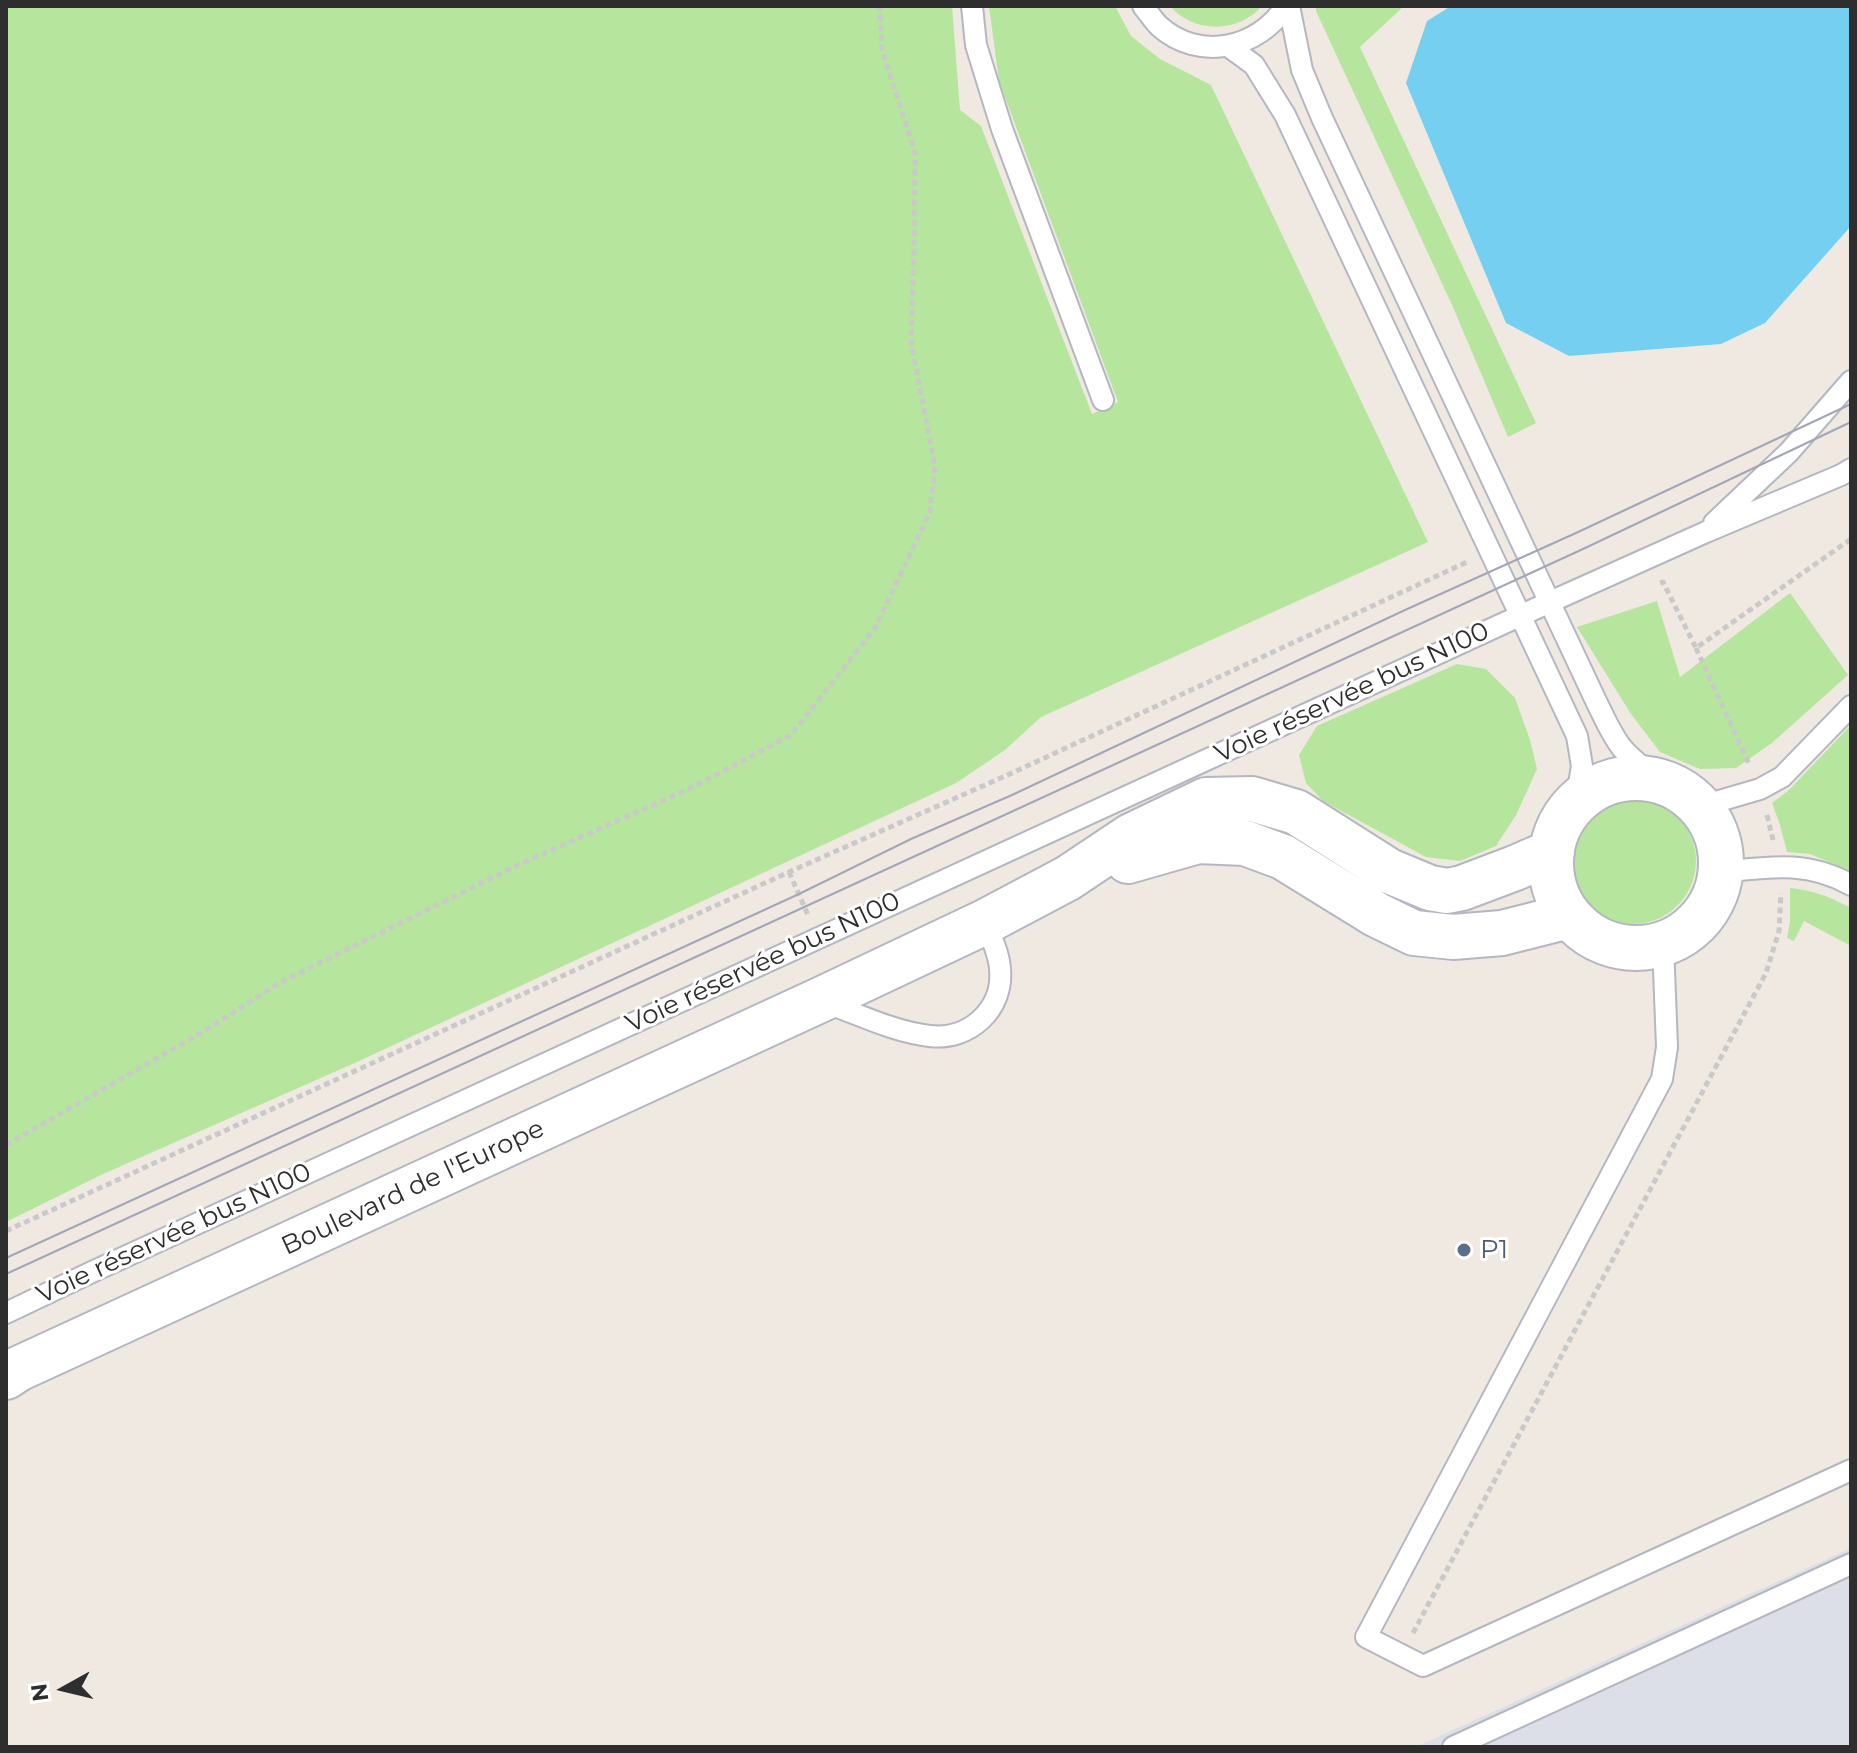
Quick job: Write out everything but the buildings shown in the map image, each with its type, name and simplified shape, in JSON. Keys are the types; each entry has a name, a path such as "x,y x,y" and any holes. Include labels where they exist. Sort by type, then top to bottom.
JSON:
{"street":[{"path":"1628,777 1657,779 1683,791 1702,806 1715,830 1721,851 1721,872 1715,896 1702,917 1685,934 1663,944 1637,948 1611,945 1588,934 1569,916 1558,897 1552,875 1552,852 1559,825 1576,802 1600,785 1628,777"},
{"path":"1068,878 1131,836 1206,800 1252,799 1296,812 1389,871 1430,888 1447,891 1462,888 1552,852"},
{"path":"1068,878 1198,841 1245,843 1283,857 1377,915 1414,933 1453,937 1502,933 1569,916"},
{"name":"Boulevard de l'Europe","path":"6,1377 32,1362 820,1000 985,922 1068,878"}],"lane":[{"path":"972,6 976,45 1002,129 1103,400"},
{"path":"1143,6 1159,26 1179,40 1203,47 1247,41 1263,32 1287,6"},
{"path":"1287,6 1302,70 1322,118 1474,445 1613,735 1633,759 1657,779"},
{"path":"1228,46 1254,65 1285,115 1577,736 1582,766 1576,802"},
{"path":"1706,532 1789,452 1851,381"},
{"name":"Voie réservée bus N100","path":"6,1313 1521,615 1851,469"},
{"path":"1702,806 1760,789 1782,777 1851,706"},
{"path":"1721,872 1780,866 1817,870 1851,885"},
{"path":"820,1000 900,1029 932,1037 958,1033 977,1024 989,1012 999,988 1001,972 998,955 985,922"},
{"path":"1663,944 1667,1047 1662,1079 1366,1637 1423,1666 1851,1470"},
{"path":"1453,1747 1851,1564"}],"path":[{"path":"6,1145 201,1033 281,982 520,864 691,788 791,735 875,628 930,512 935,467 911,342 915,152 882,50 880,6"},
{"path":"1650,588 1663,582 1696,648 1851,539"},
{"path":"6,1231 1490,552"},
{"path":"789,872 819,937"}],"shaded area":[{"path":"1851,1548 1851,1747 1416,1747"}],"green space":[{"path":"6,6 952,6 960,110 981,126 1092,414 1118,402 999,81 989,6 1115,6 1131,36 1160,59 1211,85 1428,542 1041,717 1005,750 956,783 357,1062 103,1174 6,1222"},
{"path":"1170,6 1262,6 1241,22 1216,27 1191,21"},
{"path":"1316,6 1404,6 1360,47 1536,423 1508,437 1452,305"},
{"path":"1790,593 1848,675 1772,743 1736,768 1700,769 1660,752 1631,714 1577,627 1657,601 1680,677"},
{"path":"1457,664 1486,669 1515,698 1537,769 1516,815 1496,846 1460,861 1426,857 1323,801 1306,783 1299,755 1317,726"},
{"path":"1851,725 1851,871 1810,854 1787,852 1772,803 1789,790"},
{"path":"1633,798 1657,802 1678,816 1692,837 1696,861 1692,885 1678,906 1657,920 1633,924 1609,920 1588,906 1574,885 1570,861 1574,837 1588,816 1609,802"},
{"path":"1790,888 1806,890 1851,908 1851,946 1804,921 1794,941 1787,938"}],"water":[{"path":"1451,6 1851,6 1851,226 1765,323 1721,344 1569,356 1506,323 1406,83 1427,21"}],"tram line":[{"path":"6,1258 799,894 911,839 1012,795 1851,404"},
{"path":"6,1274 1583,549 1851,422"}],"place":[{"name":"P1","path":"1464,1250"}]}
